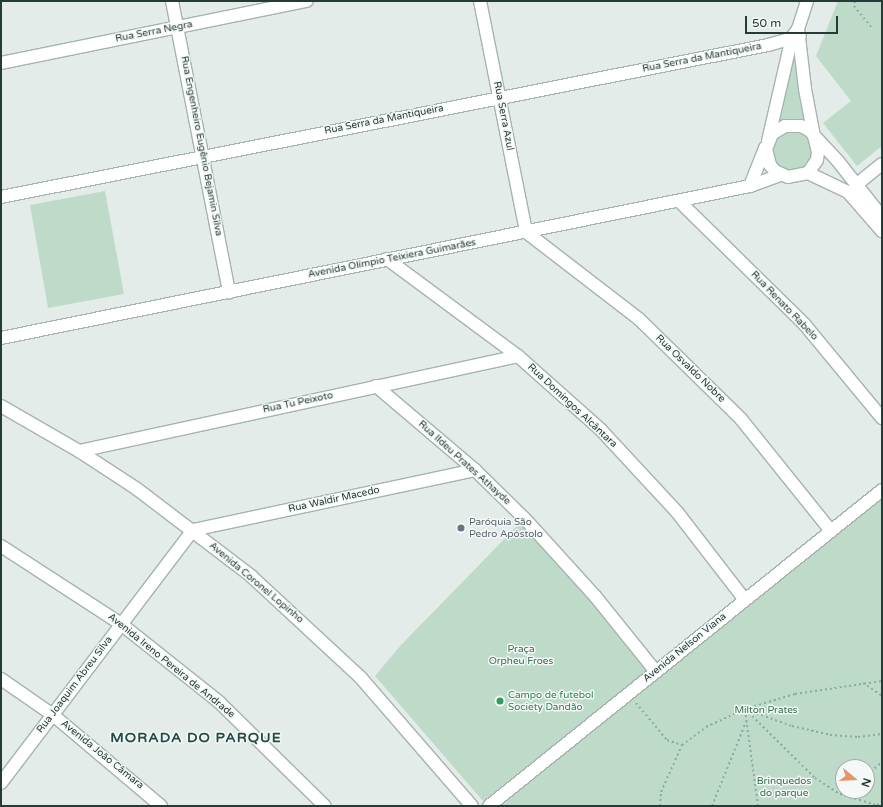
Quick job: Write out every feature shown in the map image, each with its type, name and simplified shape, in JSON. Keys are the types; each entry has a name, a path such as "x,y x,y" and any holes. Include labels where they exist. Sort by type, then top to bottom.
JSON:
{"street":[{"name":"Rua Engenheiro Eugênio Bejamin Silva","path":"172,1 229,292"},
{"name":"Rua Serra Negra","path":"1,63 307,1"},
{"name":"Rua Serra Azul","path":"480,1 526,232"},
{"path":"750,186 767,142 807,1"},
{"name":"Rua Serra da Mantiqueira","path":"1,197 499,96 796,39"},
{"path":"796,39 814,136 818,152 817,160 808,173 795,177 781,175 770,165 767,157 767,142 778,129 794,125 809,130 814,136 837,160 882,217"},
{"path":"856,185 882,164"},
{"path":"808,173 848,192 882,231"},
{"name":"Avenida Olímpio Teixiera Guimarães","path":"1,338 679,201 750,186 781,175"},
{"name":"Rua Renato Rabelo","path":"679,201 805,325 882,418"},
{"name":"Rua Osvaldo Nobre","path":"526,232 639,319 730,408 831,531"},
{"name":"Rua Domingos Alcântara","path":"388,260 518,356 601,430 671,506 745,600"},
{"name":"Rua Tu Peixoto","path":"79,451 518,356"},
{"name":"Rua Ildeu Prates Athayde","path":"376,386 475,470 526,520 590,590 656,672"},
{"name":"Avenida Coronel Lopinho","path":"1,406 79,451 193,530 307,626 361,678 472,806"},
{"name":"Rua Waldir Macedo","path":"193,530 475,470"},
{"name":"Avenida Nelson Viana","path":"489,806 882,490"},
{"name":"Rua Joaquim Abreu Silva","path":"1,783 193,530"},
{"name":"Avenida Ireno Pereira de Andrade","path":"1,546 121,624 219,702 325,806"},
{"name":"Avenida João Câmara","path":"1,679 53,714 161,806"}],"path":[{"path":"855,1 854,6 871,27"},
{"path":"660,806 661,792 682,745 706,727 745,709 795,694 882,681"},
{"path":"864,683 882,696"},
{"path":"627,694 667,740 682,745"},
{"path":"745,709 758,806"},
{"path":"745,709 792,726 830,735 858,737 882,734"},
{"path":"745,709 815,778 835,791"},
{"path":"712,806 746,721"},
{"path":"857,799 877,805 882,801"}],"green space":[{"path":"838,1 882,1 882,146 857,166 823,123 851,101 816,56"},
{"path":"798,47 809,127 779,126 777,119"},
{"path":"788,127 809,134 814,159 797,174 772,164 771,141"},
{"path":"105,191 124,294 48,308 30,205"},
{"name":"Milton Prates","path":"882,495 882,806 501,806"},
{"name":"Praça Orpheu Froes","path":"520,523 592,598 650,670 483,801 375,676 401,645"}],"place":[{"name":"Paróquia São Pedro Apóstolo","path":"461,528"},
{"name":"Campo de futebol Society Dandão","path":"500,701"}],"district":[{"name":"MORADA DO PARQUE","path":"196,738"}],"park label":[{"name":"Brinquedos do parque","path":"784,786"}]}
